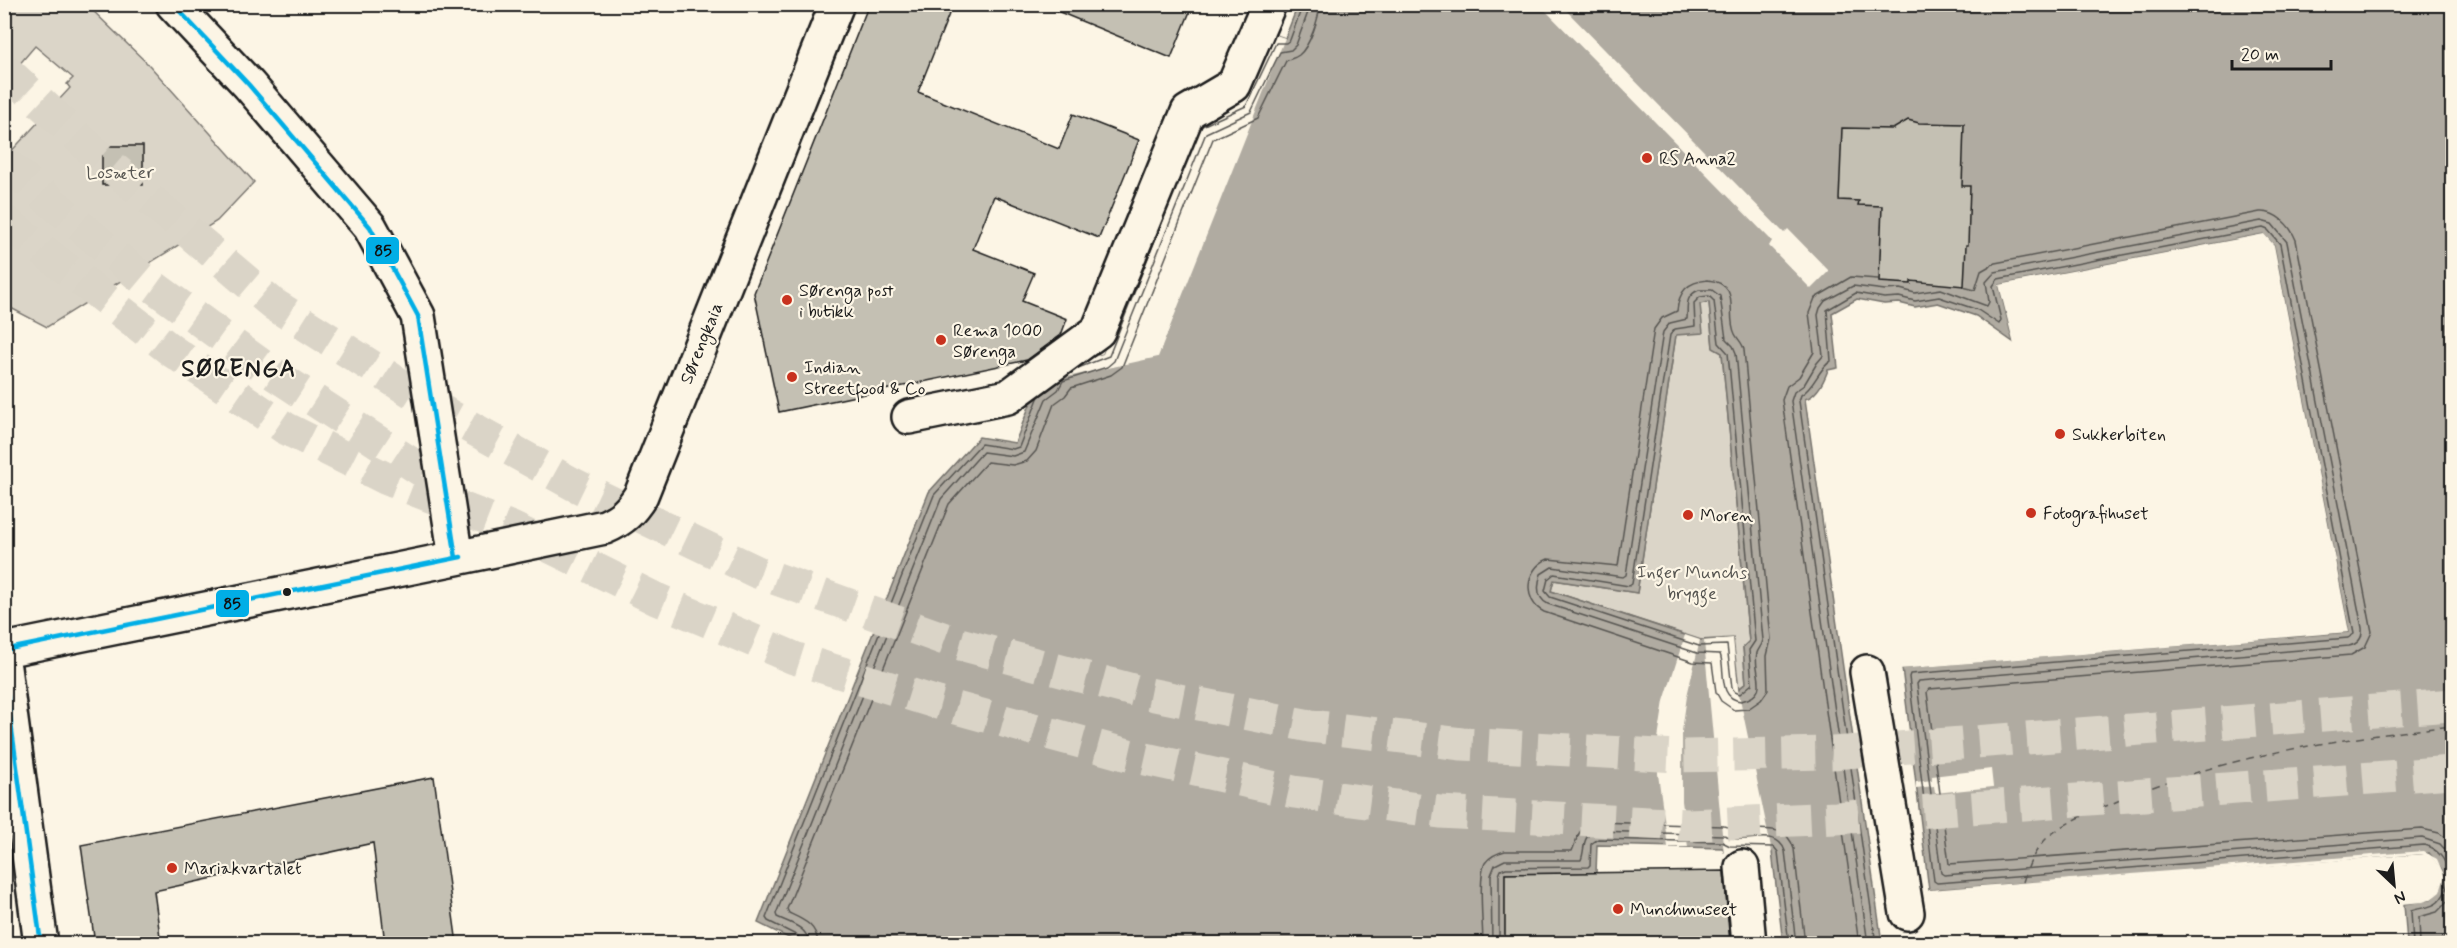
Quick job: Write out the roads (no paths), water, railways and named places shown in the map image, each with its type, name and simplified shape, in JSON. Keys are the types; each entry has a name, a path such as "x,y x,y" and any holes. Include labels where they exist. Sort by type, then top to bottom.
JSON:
{"main road":[{"path":"173,4 249,85 370,227 418,316 459,557"},
{"name":"Sørengkaia","path":"4,650 605,527 625,517 641,495 837,4"},
{"path":"909,417 1008,397 1098,331 1188,112 1234,85 1269,4"},
{"path":"4,668 41,944"},
{"path":"1867,672 1907,913"},
{"path":"1742,867 1749,944"}],"water":[{"path":"1298,5 2452,5 2452,943 2407,943 2404,904 2430,900 2443,881 2444,876 2440,866 2429,853 1929,890 1902,668 2349,632 2274,245 2263,234 1999,285 2013,342 1976,316 1938,303 1915,307 1857,299 1832,313 1838,368 1828,370 1816,391 1805,399 1882,943 1783,943 1772,852 1724,852 1723,848 1597,845 1596,873 1505,874 1505,943 801,944 758,923 929,492 979,437 1015,443 1036,389 1052,370 1103,354 1196,121 1242,102 1273,34 1285,38","holes":["1709,302 1713,348 1722,353 1749,641 1743,647 1746,683 1739,689 1733,638 1700,640 1551,591 1554,580 1637,593 1676,335 1703,333 1700,304"]}],"tunnel":[{"path":"4,69 92,150 273,304 450,416 573,484 757,572 956,643 1144,693 1310,726 1462,744 1678,756 1833,753 2452,705"},
{"path":"4,162 143,279 271,372 444,485"},
{"path":"4,220 172,351 285,428 387,479 512,528 656,599 794,658 938,703 1128,755 1294,792 1440,812 1688,825 1836,818 2452,772"}],"place":[{"name":"RS Anna2","path":"1647,158"},
{"name":"Sørenga post i butikk","path":"787,300"},
{"name":"Rema 1000 Sørenga","path":"941,340"},
{"name":"Indian Streetfood & Co","path":"792,377"},
{"name":"Sukkerbiten","path":"2060,434"},
{"name":"Fotografihuset","path":"2031,513"},
{"name":"Moren","path":"1688,515"},
{"name":"Mariakvartalet","path":"172,868"},
{"name":"Munchmuseet","path":"1618,909"}],"district":[{"name":"SØRENGA","path":"239,368"}],"park label":[{"name":"Losæter","path":"120,172"},
{"name":"Inger Munchs brygge","path":"1692,582"}]}
